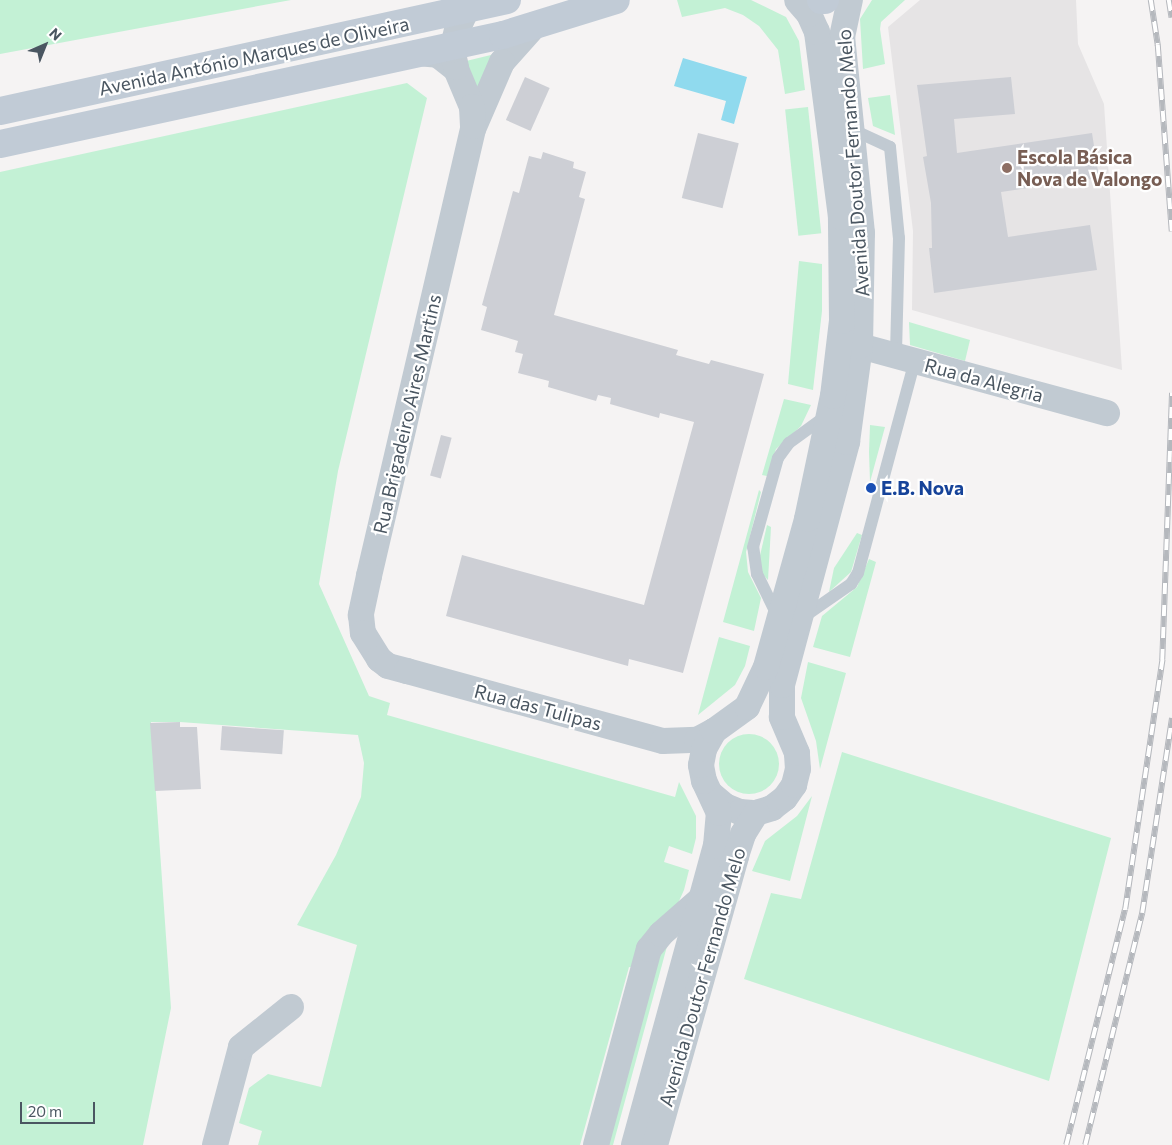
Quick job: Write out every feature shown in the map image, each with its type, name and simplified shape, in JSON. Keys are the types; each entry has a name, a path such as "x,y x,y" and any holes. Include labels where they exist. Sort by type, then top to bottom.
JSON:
{"main road":[{"name":"Avenida António Marques de Oliveira","path":"0,110 507,0"},
{"name":"Avenida António Marques de Oliveira","path":"0,144 417,53 455,56 534,26 616,0"}],"street":[{"name":"Avenida Doutor Fernando Melo","path":"655,1145 743,834 756,813 772,808 785,798 794,785 798,769 797,752 782,717 780,701 790,619 807,519 830,413 842,321 842,216 817,32 809,14 796,0"},
{"name":"Avenida Doutor Fernando Melo","path":"634,1145 702,899 719,828 719,813 708,788 701,764 704,749 725,724 747,707 790,619 847,442 860,346 862,233 842,37 850,0"},
{"path":"455,56 466,10"},
{"name":"Rua Brigadeiro Aires Martins","path":"413,673 388,666 379,659 369,646 361,615 473,129 502,62 534,26"},
{"name":"Rua Brigadeiro Aires Martins","path":"455,56 472,107 473,129"},
{"name":"Rua da Alegria","path":"860,346 1107,413"},
{"name":"Rua das Tulipas","path":"413,673 663,741"},
{"path":"663,741 697,740 725,724 751,716 767,719 780,726 791,738"},
{"path":"663,741 681,755 724,806 740,812 756,813"},
{"name":"Avenida Doutor Fernando Melo","path":"596,1145 650,949 661,934 702,899"},
{"path":"215,1145 241,1047 291,1007"}],"lane":[{"path":"830,413 789,443 778,458 753,547 757,574 790,619 851,584 858,573 906,359 890,147 850,128"}],"shaded area":[{"name":"Escola Básica Nova de Valongo","path":"920,0 1076,0 1078,44 1104,104 1122,370 912,310 913,231 888,27"}],"green space":[{"path":"0,0 291,0 0,54"},
{"path":"677,0 751,0 786,17 799,41 805,90 785,94 778,50 759,26 743,15 725,8 682,17"},
{"path":"872,0 905,0 881,22 880,29 885,64 863,69 860,19"},
{"path":"495,54 477,89 462,62"},
{"path":"407,83 427,98 338,471 319,584 369,696 390,703 387,715 675,797 679,782 696,816 696,838 692,854 669,846 664,862 689,870 684,890 675,910 636,968 629,967 580,1145 258,1145 262,1131 239,1123 249,1088 268,1074 321,1087 357,945 297,925 336,855 361,797 364,763 358,735 180,722 151,722 171,1008 143,1145 0,1145 0,172"},
{"path":"890,95 895,135 873,126 868,98"},
{"path":"808,107 821,233 798,236 785,109"},
{"path":"799,261 822,264 822,311 813,390 788,384"},
{"path":"909,322 970,340 965,361 910,345"},
{"path":"784,399 811,405 801,426 776,449 767,476 762,475"},
{"path":"870,425 885,427 870,482 869,452"},
{"path":"759,490 761,492 746,552 748,572 761,598 754,631 723,622"},
{"path":"767,525 771,527 768,580 762,574 759,560"},
{"path":"857,533 862,535 851,572 829,592 834,568"},
{"path":"869,559 876,562 850,657 813,647 822,616 857,587"},
{"path":"719,637 750,646 745,666 735,685 698,715"},
{"path":"808,662 846,673 820,769 816,741 801,698"},
{"path":"749,734 766,739 774,747 779,764 774,781 766,789 749,794 732,789 724,781 719,764 724,747 732,739"},
{"path":"842,752 1111,838 1049,1081 744,979 771,893 801,899"},
{"path":"812,796 790,881 752,871 765,841 797,816"},
{"path":"669,939 613,1145 603,1145 656,953"}],"water":[{"path":"683,58 747,77 734,124 721,120 726,101 674,86"}],"building":[{"path":"525,77 550,88 531,131 506,120"},
{"path":"1011,77 1015,114 954,119 957,153 1092,133 1099,178 1001,192 1008,237 1090,225 1097,270 934,293 929,248 932,248 931,203 923,157 927,156 917,85"},
{"path":"698,133 739,143 723,208 682,198"},
{"path":"543,152 574,162 573,168 586,172 579,197 585,199 554,315 678,350 676,355 709,364 711,360 764,374 683,673 629,659 628,666 446,616 462,555 644,605 694,422 660,413 659,418 610,404 611,398 598,395 596,401 548,387 549,381 518,373 523,354 515,352 518,341 481,330 487,307 482,305 513,191 519,193 529,156 541,159"},
{"path":"441,435 452,438 441,478 430,476"},
{"path":"180,722 180,727 197,727 201,789 155,791 150,723"},
{"path":"222,726 284,730 282,754 220,750"}],"railway":[{"path":"1151,0 1158,45 1172,231"},
{"path":"1169,0 1172,18"},
{"path":"1066,1145 1125,909 1162,660 1172,393"},
{"path":"1085,1145 1142,913 1172,718"}],"place":[{"name":"Escola Básica Nova de Valongo","path":"1007,168"},
{"name":"E.B. Nova","path":"871,488"}]}
